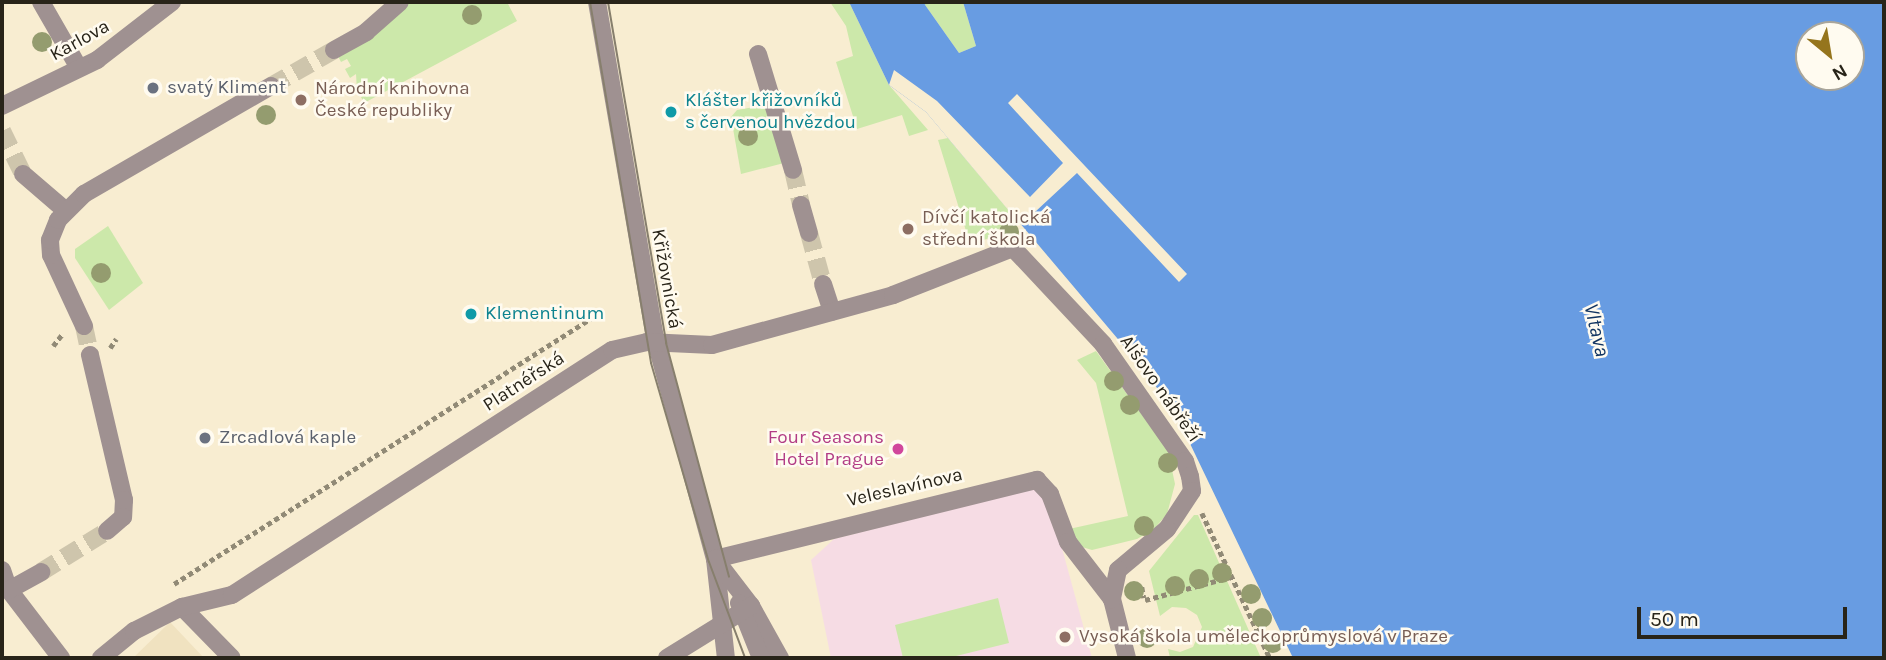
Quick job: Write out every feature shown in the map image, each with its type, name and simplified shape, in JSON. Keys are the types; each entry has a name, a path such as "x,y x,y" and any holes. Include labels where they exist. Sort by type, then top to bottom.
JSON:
{"street":[{"path":"41,2 79,68"},
{"name":"Karlova","path":"2,106 79,68 122,43 172,2"},
{"path":"334,50 366,32 400,2"},
{"name":"Křižovnická","path":"597,2 656,342 715,559 719,626 726,658"},
{"path":"758,54 793,170"},
{"path":"84,326 51,255 51,234 65,210 84,194 271,86"},
{"path":"23,174 65,210"},
{"path":"801,205 809,233"},
{"name":"Platnéřská","path":"101,658 134,632 182,607 233,594 612,350 656,342 712,345 893,295 1013,248"},
{"name":"Alšovo nábřeží","path":"1013,248 1103,344 1139,392 1185,461 1192,491"},
{"path":"823,284 832,312"},
{"path":"90,355 124,500 123,517 107,531"},
{"name":"Veleslavínova","path":"715,559 932,503 1037,480 1050,494 1068,542 1112,599"},
{"path":"1127,658 1112,599 1118,570 1167,529 1192,491"},
{"name":"Křižovnická","path":"715,559 747,609"},
{"path":"2,570 9,590 61,658"},
{"path":"9,590 41,572"},
{"path":"182,607 232,658"},
{"path":"667,658 747,609"},
{"path":"747,609 761,658"},
{"path":"747,609 780,658"}],"path":[{"path":"167,588 592,318"},
{"path":"1192,491 1270,658"},
{"path":"1142,587 1145,599 1231,577"}],"shaded area":[{"path":"1029,489 1041,491 1051,508 1092,658 831,658 811,560 834,539"},
{"path":"170,622 204,658 133,658"}],"green space":[{"path":"409,2 507,2 517,21 364,103 361,97 367,93 363,87 357,90 356,74 350,78 345,69 351,66 347,59 341,62 338,56"},
{"path":"830,2 849,2 889,85 928,130 909,136 902,115 857,129 836,62 853,56 846,26"},
{"path":"923,2 963,2 976,46 959,53"},
{"path":"765,105 784,163 741,174 731,117 737,110"},
{"path":"948,138 1012,214 991,238 963,245 959,234 966,231 938,140"},
{"path":"108,226 143,283 109,310 75,258 75,249"},
{"path":"1096,351 1168,451 1175,484 1167,514 1154,529 1137,539 1092,550 1082,547 1069,529 1128,516 1096,383 1077,360"},
{"path":"1194,515 1198,515 1261,658 1170,658 1168,649 1180,652 1193,647 1202,627 1197,615 1186,608 1172,607 1160,616 1149,571"},
{"path":"998,598 1009,643 948,658 903,658 895,625"}],"water":[{"name":"Vltava","path":"849,2 923,2 959,53 976,46 963,2 1884,2 1884,658 1293,658 1183,429 1150,377 926,112 889,85"}],"pier":[{"path":"894,70 937,101 1030,197 1063,163 1008,103 1017,94 1187,274 1179,282 1077,173 1021,225 926,112 889,85"}],"tunnel":[{"path":"271,86 334,50"},
{"path":"2,131 23,174"},
{"path":"793,170 801,205"},
{"path":"809,233 823,284"},
{"path":"84,326 90,355"},
{"path":"41,572 107,531"}],"tram line":[{"path":"590,2 651,363 709,562 745,658"},
{"path":"608,2 666,343 729,577"}],"place":[{"name":"svatý Kliment","path":"153,88"},
{"name":"Národní knihovna České republiky","path":"301,100"},
{"name":"Klášter křižovníků s červenou hvězdou","path":"671,112"},
{"name":"Dívčí katolická střední škola","path":"908,229"},
{"name":"Klementinum","path":"471,314"},
{"name":"Zrcadlová kaple","path":"205,438"},
{"name":"Four Seasons Hotel Prague","path":"898,449"},
{"name":"Vysoká škola uměleckoprůmyslová v Praze","path":"1065,637"}]}
